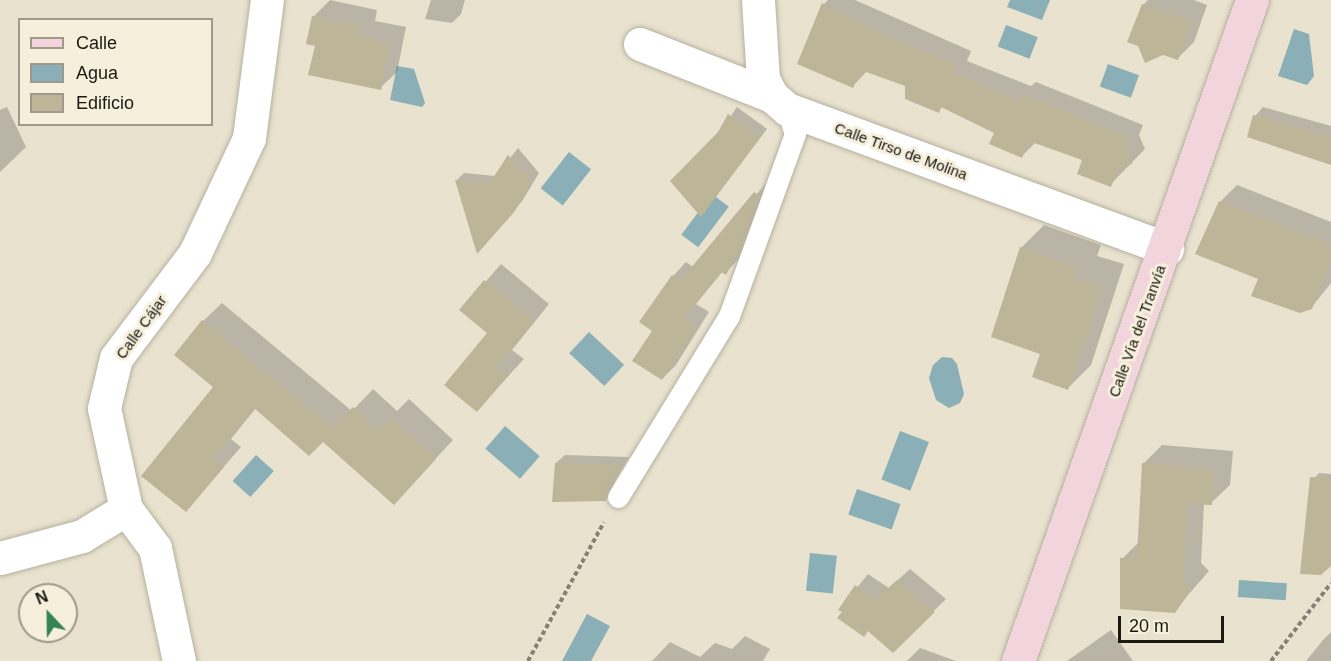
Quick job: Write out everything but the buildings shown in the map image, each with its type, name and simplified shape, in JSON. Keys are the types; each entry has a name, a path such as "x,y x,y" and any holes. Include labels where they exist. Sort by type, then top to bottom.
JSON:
{"street":[{"name":"Calle Cájar","path":"179,661 155,548 126,509 104,408 116,358 195,253 249,138 267,0"},
{"path":"758,0 763,79 779,102"},
{"name":"Calle Vía del Tranvía","path":"1018,661 1167,249 1252,0"},
{"name":"Calle Tirso de Molina","path":"640,44 779,102 1167,249"},
{"path":"0,558 82,536 126,509"}],"lane":[{"path":"618,497 729,316 795,134 779,102"}],"path":[{"path":"528,661 618,497"},
{"path":"1271,661 1331,583"}],"water":[{"path":"1010,0 1050,0 1042,20 1007,7"},
{"path":"1006,25 1038,37 1029,59 998,46"},
{"path":"1294,29 1309,34 1314,76 1307,85 1278,76"},
{"path":"1108,64 1139,75 1131,98 1100,87"},
{"path":"397,66 414,69 425,103 422,107 390,100"},
{"path":"569,152 591,169 563,205 541,188"},
{"path":"712,194 729,207 698,247 681,235"},
{"path":"589,332 624,365 604,386 569,353"},
{"path":"942,357 952,358 957,364 964,394 960,403 949,408 936,400 929,378 933,365"},
{"path":"505,426 540,456 520,479 485,449"},
{"path":"900,431 929,442 910,491 881,480"},
{"path":"256,455 274,471 250,497 233,481"},
{"path":"857,489 900,504 892,530 848,515"},
{"path":"810,553 837,556 833,594 806,591"},
{"path":"1239,580 1287,583 1286,600 1238,597"},
{"path":"587,614 610,626 591,661 562,661"}]}
